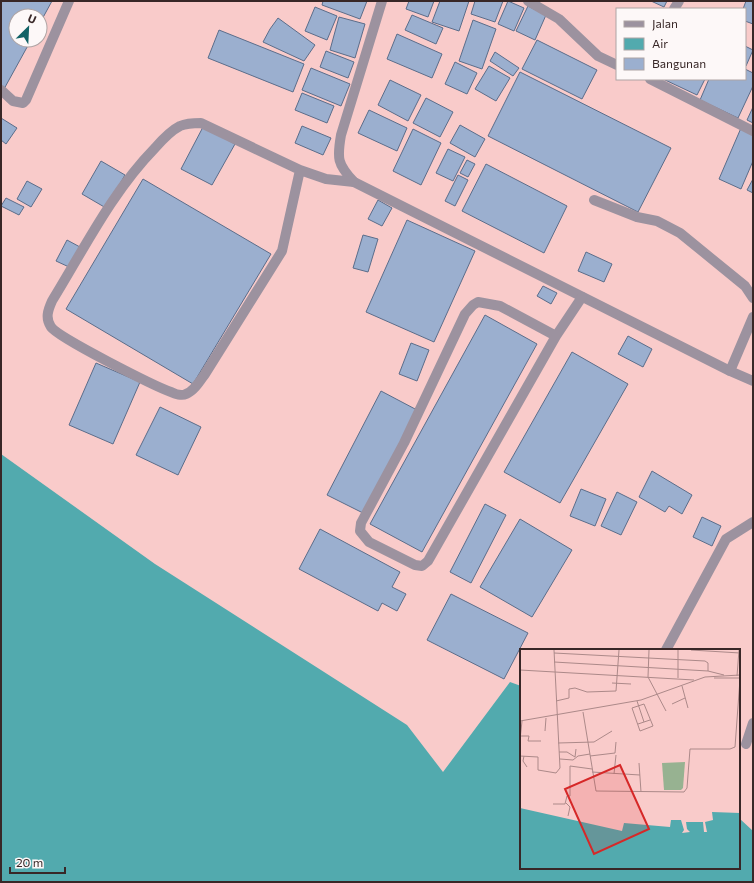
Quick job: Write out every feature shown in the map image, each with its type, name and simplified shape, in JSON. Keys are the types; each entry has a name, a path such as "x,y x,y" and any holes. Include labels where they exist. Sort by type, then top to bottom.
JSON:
{"street":[{"path":"1,90 13,101 23,103 26,100 69,1"},
{"path":"382,1 341,136 337,156 342,170 354,182 730,371 753,381"},
{"path":"528,1 559,19 598,56 616,64"},
{"path":"652,80 753,131"},
{"path":"300,170 282,251 205,374 194,388 186,394 179,394 162,389 71,341 51,328 47,320 48,310 52,301 124,184 138,165 167,135 179,127 190,123 201,123 300,170 326,179 354,182"},
{"path":"594,200 637,217 657,221 680,233 745,286 753,298"},
{"path":"556,336 500,306 478,302 473,305 466,314 408,436 361,523 360,531 369,542 415,565 422,566 428,560 556,336 582,297"},
{"path":"730,371 753,317"},
{"path":"667,649 726,538 753,522"},
{"path":"746,744 753,723"}],"water":[{"path":"1,454 155,564 407,725 443,772 510,682 520,686 520,869 740,869 740,819 753,831 753,882 1,882"}],"building":[{"path":"1,1 52,1 48,8 8,8 8,48 27,48 4,89 1,87"},
{"path":"323,1 367,1 360,19 322,5"},
{"path":"409,1 434,1 428,17 406,9"},
{"path":"440,1 469,1 459,31 432,22"},
{"path":"475,1 503,1 495,22 471,14"},
{"path":"508,1 524,8 514,31 498,24"},
{"path":"651,1 667,1 664,7"},
{"path":"746,1 753,1 753,24 746,21 746,8 743,8"},
{"path":"528,6 546,15 535,40 516,31"},
{"path":"315,7 337,16 327,40 305,31"},
{"path":"412,15 443,28 436,44 405,30"},
{"path":"339,17 365,24 355,58 330,50"},
{"path":"278,18 315,45 304,61 263,42"},
{"path":"473,20 496,29 482,69 459,61"},
{"path":"219,30 304,64 293,92 208,58"},
{"path":"397,34 442,54 432,78 387,59"},
{"path":"537,40 597,70 582,99 522,69"},
{"path":"746,46 753,50 746,66"},
{"path":"326,51 354,62 348,78 320,67"},
{"path":"495,52 519,68 513,76 490,61"},
{"path":"455,62 477,73 467,94 445,84"},
{"path":"489,66 510,78 496,101 475,89"},
{"path":"311,68 350,84 341,106 302,90"},
{"path":"746,70 753,73 753,86 738,118 700,100 709,80 746,80"},
{"path":"520,72 671,148 638,212 488,136"},
{"path":"390,80 421,95 408,121 378,105"},
{"path":"665,80 704,80 697,95"},
{"path":"302,93 334,106 327,123 295,110"},
{"path":"426,98 453,112 440,137 413,123"},
{"path":"753,107 753,123 747,120"},
{"path":"369,110 407,128 397,151 358,133"},
{"path":"1,118 17,128 6,144 1,140"},
{"path":"460,125 485,139 475,157 450,143"},
{"path":"302,126 331,138 323,155 295,143"},
{"path":"203,127 235,144 212,185 181,169"},
{"path":"741,128 753,133 753,161 741,189 719,179"},
{"path":"413,129 441,143 421,185 393,171"},
{"path":"448,149 465,157 453,181 436,173"},
{"path":"467,160 475,164 468,177 460,173"},
{"path":"101,161 125,175 106,208 82,194"},
{"path":"486,164 567,206 544,253 462,211"},
{"path":"458,175 468,180 455,206 445,201"},
{"path":"143,179 271,254 193,384 66,309"},
{"path":"753,179 753,193 747,190"},
{"path":"27,181 42,189 31,207 17,199"},
{"path":"6,198 24,207 19,215 1,206"},
{"path":"378,200 392,208 382,226 368,219"},
{"path":"407,220 475,251 434,342 366,312"},
{"path":"363,235 378,239 368,272 353,268"},
{"path":"67,240 80,247 69,267 56,261"},
{"path":"586,252 612,264 604,282 578,271"},
{"path":"543,286 557,293 551,304 537,296"},
{"path":"485,315 537,344 422,552 370,524"},
{"path":"628,336 652,349 643,367 618,354"},
{"path":"411,343 429,350 417,381 399,374"},
{"path":"572,352 628,384 560,503 504,472"},
{"path":"96,363 140,382 113,444 69,425"},
{"path":"381,391 417,410 363,513 327,495"},
{"path":"160,407 201,427 178,475 136,455"},
{"path":"652,471 692,495 682,514 669,506 665,512 639,497"},
{"path":"581,489 606,499 595,526 570,516"},
{"path":"617,492 637,502 621,535 601,526"},
{"path":"485,504 506,515 471,583 450,572"},
{"path":"702,517 721,526 712,546 693,537"},
{"path":"520,519 572,550 532,617 480,587"},
{"path":"320,529 400,572 392,587 406,594 397,611 382,603 378,611 299,569"},
{"path":"451,594 528,633 504,679 427,640"}]}
